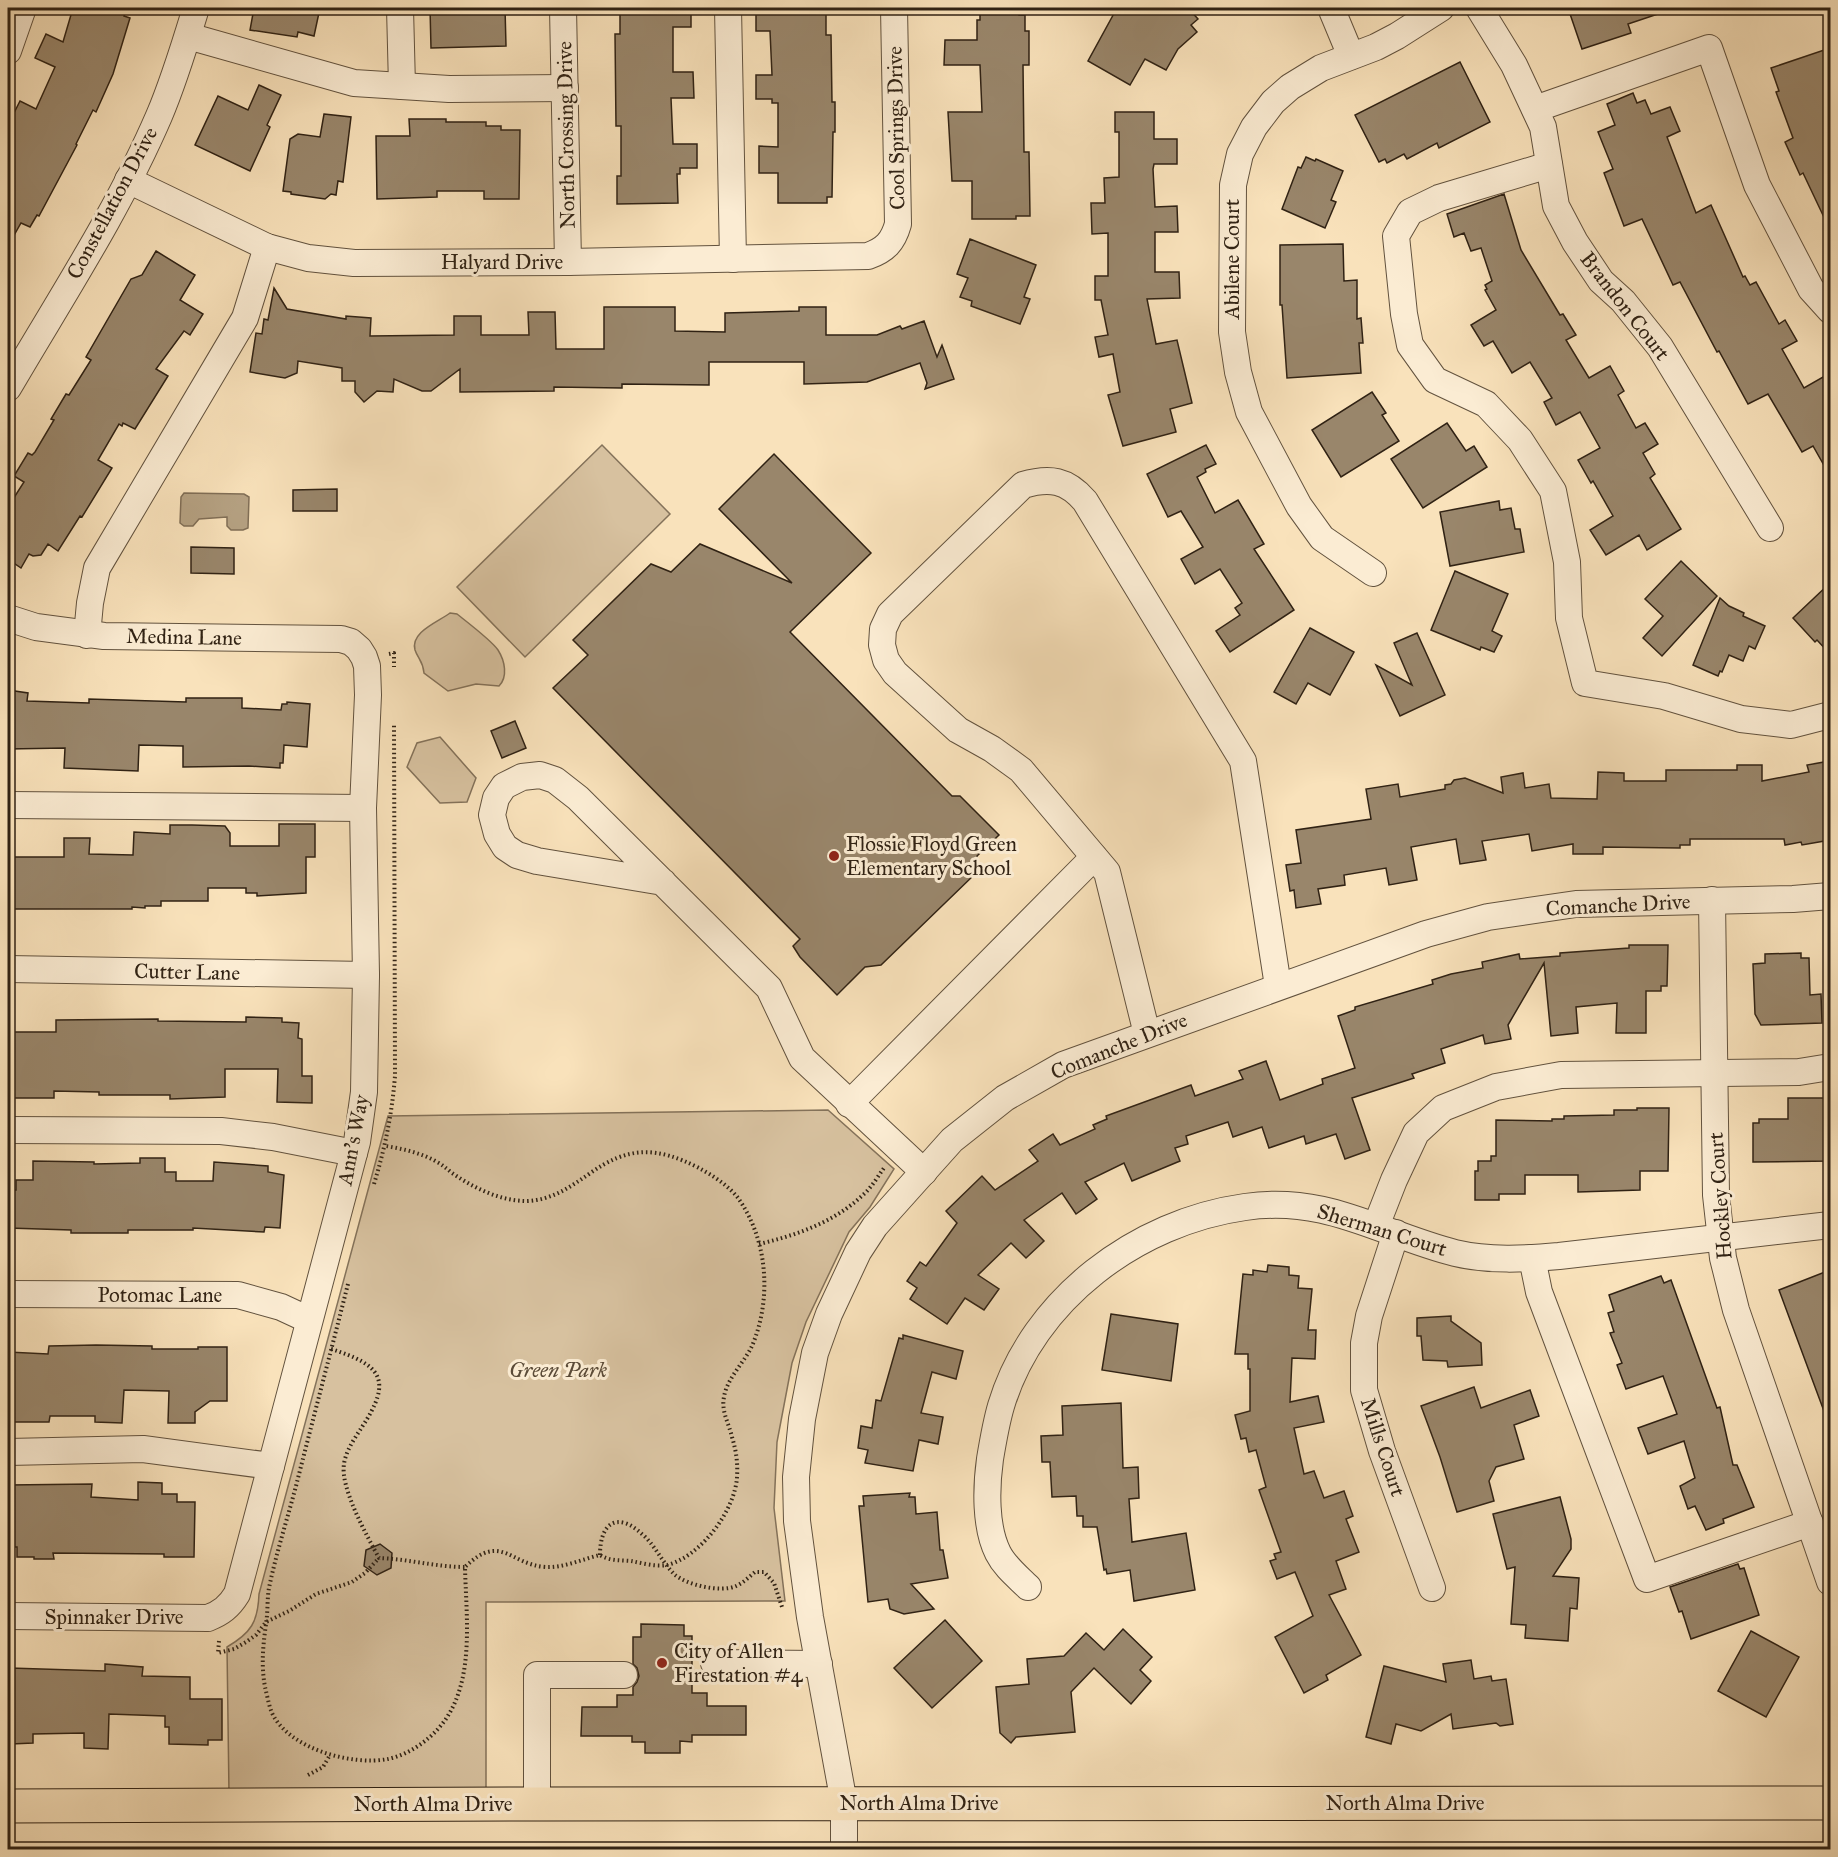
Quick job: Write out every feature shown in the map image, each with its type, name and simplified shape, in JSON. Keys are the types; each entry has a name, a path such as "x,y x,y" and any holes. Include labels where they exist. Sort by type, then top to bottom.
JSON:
{"main road":[{"name":"North Alma Drive","path":"8,1806 1830,1803"}],"street":[{"path":"8,51 23,8"},
{"name":"Constellation Drive","path":"8,388 128,180 159,116 196,8"},
{"path":"400,8 402,86"},
{"name":"North Crossing Drive","path":"563,8 568,262"},
{"path":"728,8 733,259"},
{"name":"Cool Springs Drive","path":"889,245 895,236 898,224 894,8"},
{"path":"1331,8 1351,57"},
{"name":"Abilene Court","path":"1373,573 1322,538 1299,506 1249,412 1238,372 1232,332 1233,185 1240,154 1261,119 1290,87 1321,68 1397,36 1441,8"},
{"name":"Brandon Court","path":"1479,8 1514,65 1543,127 1556,206 1575,242 1601,281 1623,301 1660,346 1770,528"},
{"path":"188,36 354,83 449,89 565,88"},
{"path":"1535,109 1708,48 1757,186 1811,289 1830,310"},
{"path":"1549,165 1438,198 1410,212 1396,236 1404,314 1410,345 1435,380 1486,404 1520,440 1553,491 1568,561 1569,618 1585,683 1664,696 1741,719 1791,725 1830,715"},
{"name":"Halyard Drive","path":"128,180 267,247 308,258 354,263 568,262 868,256 889,245"},
{"path":"87,635 97,568 245,318 267,247"},
{"path":"1147,1034 1107,872 1021,770 992,749 958,730 906,684 886,660 882,645 883,629 890,614 1023,485 1040,480 1059,482 1074,488 1085,501 1243,761 1278,986"},
{"name":"Medina Lane","path":"8,618 36,627 87,635 341,639 359,648"},
{"name":"Ann's Way","path":"220,1613 230,1605 237,1594 354,1153 364,1092 366,975 363,808 368,695 367,666 359,648"},
{"path":"663,882 537,861 517,855 505,848 497,834 492,815 496,798 504,786 522,777 540,775 555,780 578,798 663,882 769,988 802,1058 924,1172"},
{"path":"8,805 363,808"},
{"path":"849,1104 1094,857"},
{"name":"Comanche Drive","path":"844,1850 844,1803 810,1617 797,1521 796,1477 802,1419 815,1353 829,1314 858,1252 874,1226 952,1140 1005,1098 1063,1065 1426,934 1488,917 1576,904 1793,899 1830,896"},
{"name":"Hockley Court","path":"1712,900 1716,1195 1723,1258 1736,1310 1830,1582"},
{"name":"Cutter Lane","path":"8,969 366,975"},
{"name":"Mills Court","path":"1432,1588 1382,1451 1364,1390 1364,1343 1394,1180 1416,1133 1443,1108 1496,1087 1561,1075 1799,1072 1830,1067"},
{"path":"8,1130 221,1131 273,1137 354,1153"},
{"name":"Sherman Court","path":"1028,1587 1007,1566 996,1546 990,1522 989,1471 1001,1405 1014,1374 1031,1343 1070,1294 1091,1274 1135,1244 1177,1224 1222,1211 1271,1205 1297,1206 1323,1209 1429,1245 1473,1256 1532,1258 1830,1225"},
{"path":"1532,1258 1539,1292 1647,1579 1810,1523"},
{"name":"Potomac Lane","path":"8,1294 238,1296 281,1307 309,1320"},
{"path":"8,1452 143,1449 271,1466"},
{"name":"Spinnaker Drive","path":"8,1616 208,1618 220,1613"},
{"path":"714,1663 819,1664"},
{"path":"537,1804 537,1675 624,1675"}],"path":[{"path":"379,1558 446,1567 465,1567 480,1554 493,1551 504,1552 534,1565 549,1568 600,1555 617,1560 668,1565 689,1553 715,1528 729,1508 736,1487 735,1450 723,1402 727,1386 753,1345 761,1318 765,1291 759,1244 745,1210 737,1197 725,1186 698,1168 652,1152 639,1151 604,1163 571,1187 555,1195 530,1201 504,1198 489,1193 430,1159 386,1146"},
{"path":"759,1244 786,1238 834,1217 865,1194 884,1168"},
{"path":"331,1349 361,1360 374,1371 380,1383 377,1400 347,1454 343,1473 350,1497 379,1558"},
{"path":"600,1555 600,1546 606,1528 612,1522 622,1521 644,1535 674,1574 682,1579 716,1589 738,1586 754,1572 764,1572 774,1583 783,1612"},
{"path":"220,1613 218,1653 234,1649 246,1642 256,1635 266,1622 290,1611 316,1594 352,1582 365,1573 379,1558"},
{"path":"267,1609 262,1670 272,1713 283,1728 298,1740 330,1755 352,1759 389,1759 418,1746 441,1727 459,1692 466,1652 465,1567"},
{"path":"301,1778 323,1767 330,1755"}],"green space":[{"path":"602,445 670,514 525,657 457,587"},
{"path":"450,613 457,614 498,650 504,669 504,678 499,686 476,684 448,691 424,673 415,650 417,638 426,628"},
{"path":"440,737 476,778 467,802 440,803 407,767 417,743"},
{"name":"Green Park","path":"828,1110 894,1169 870,1207 849,1232 806,1322 792,1363 777,1442 774,1508 785,1601 486,1602 486,1793 229,1794 227,1647 242,1637 255,1619 259,1594 388,1116"}],"shaded area":[{"path":"184,493 244,494 249,497 248,528 231,530 227,526 227,517 199,519 193,526 184,526 180,523 181,497"}],"building":[{"path":"73,8 127,8 124,16 130,18 113,74 96,112 93,110 39,216 37,215 30,227 21,223 8,246 8,125 20,101 36,109 55,67 35,58 46,34 63,42"},
{"path":"254,8 320,8 314,36 298,32 297,37 250,30"},
{"path":"430,8 505,8 506,46 431,48"},
{"path":"620,8 691,8 691,27 673,27 673,72 693,72 694,98 671,98 673,144 697,144 697,168 680,168 680,174 677,174 678,203 617,204 617,176 621,176 621,126 616,126 615,34 620,34"},
{"path":"756,8 826,8 826,35 831,35 832,102 835,102 832,197 827,197 827,203 778,203 778,173 759,173 759,146 778,147 778,103 772,103 772,99 756,99 756,75 772,75 770,31 756,31"},
{"path":"980,8 1019,8 1019,15 1025,15 1025,31 1029,31 1029,65 1023,65 1024,152 1029,152 1030,216 1016,216 1016,219 972,219 972,181 952,181 948,112 982,112 980,65 944,65 945,40 977,40 977,20 980,20"},
{"path":"1117,8 1188,8 1198,19 1191,25 1197,32 1178,49 1166,70 1145,59 1130,85 1088,61"},
{"path":"1568,8 1667,8 1667,11 1628,24 1631,33 1582,49"},
{"path":"1830,48 1830,230 1803,173 1800,175 1785,142 1793,138 1776,92 1779,91 1771,68"},
{"path":"1460,62 1490,122 1439,148 1437,143 1407,159 1404,154 1387,163 1385,159 1379,162 1355,115"},
{"path":"259,85 281,95 267,125 270,127 250,171 195,145 218,96 248,110"},
{"path":"1633,93 1637,103 1645,100 1651,114 1670,107 1680,131 1667,137 1696,213 1711,205 1743,277 1745,276 1750,285 1756,282 1779,324 1785,320 1797,341 1782,349 1804,388 1830,373 1830,476 1813,446 1802,452 1768,394 1748,404 1680,282 1673,285 1642,219 1624,226 1604,173 1613,169 1598,132 1615,125 1607,104"},
{"path":"1115,112 1154,112 1154,139 1177,139 1177,164 1154,164 1153,169 1155,207 1177,206 1178,232 1155,232 1155,272 1179,272 1180,298 1147,299 1156,344 1177,340 1192,403 1170,409 1176,432 1123,446 1108,395 1120,392 1113,354 1099,357 1095,337 1108,335 1101,300 1095,300 1095,276 1108,276 1108,233 1092,234 1091,203 1105,203 1104,178 1119,177 1119,132 1115,132"},
{"path":"324,114 351,117 343,182 338,181 336,195 331,194 325,199 283,191 290,139 298,134 320,137"},
{"path":"409,119 486,122 486,126 501,126 501,130 520,130 519,199 484,199 484,191 437,191 437,197 377,199 376,136 410,136"},
{"path":"1306,157 1343,171 1331,200 1336,202 1325,228 1282,209 1298,167 1301,168"},
{"path":"1504,194 1521,250 1560,315 1563,314 1576,335 1566,340 1589,378 1610,366 1624,391 1618,395 1636,428 1645,423 1658,444 1643,453 1655,474 1650,478 1681,529 1647,550 1639,535 1606,555 1590,530 1613,516 1578,460 1600,448 1580,412 1556,425 1544,402 1552,398 1530,362 1512,373 1493,341 1484,346 1471,325 1496,310 1485,290 1487,289 1485,285 1492,281 1481,248 1471,251 1464,233 1454,237 1447,214"},
{"path":"970,239 1036,265 1024,297 1030,299 1020,324 971,306 972,301 960,297 968,278 957,274"},
{"path":"1343,244 1344,281 1357,280 1357,319 1361,318 1363,343 1359,343 1361,373 1287,378 1282,305 1280,305 1280,245"},
{"path":"156,251 195,275 180,300 203,314 190,335 184,331 156,369 168,376 135,429 123,423 122,426 119,424 98,460 112,468 58,551 48,544 41,555 29,554 21,568 8,559 8,507 24,482 14,476 28,453 32,455 35,452 66,394 69,395 91,360 86,357 131,279 142,275"},
{"path":"274,288 287,309 346,319 346,316 371,318 370,336 454,335 454,316 481,316 481,335 529,335 528,312 555,312 556,349 604,349 604,307 675,307 675,331 725,332 725,313 799,311 799,307 826,307 826,335 877,335 900,326 902,329 924,321 937,357 942,345 954,379 925,389 927,383 920,363 867,382 804,384 804,362 709,362 709,385 622,384 622,388 554,387 554,391 460,392 460,369 431,391 422,391 394,379 393,392 377,391 364,402 355,392 355,381 342,381 342,368 298,361 297,373 285,378 250,372 256,333 262,334 264,319 268,320"},
{"path":"1372,392 1386,413 1382,415 1399,441 1341,477 1312,430"},
{"path":"1447,423 1466,451 1474,446 1487,467 1423,508 1391,459"},
{"path":"1206,445 1216,464 1205,469 1206,472 1197,477 1215,513 1238,500 1264,544 1254,549 1294,610 1230,652 1216,631 1240,615 1235,608 1242,603 1220,569 1195,584 1181,559 1203,547 1181,511 1168,517 1147,474"},
{"path":"774,454 871,553 790,632 952,796 960,796 999,835 977,856 975,874 881,965 865,967 837,995 800,957 793,946 800,939 553,688 588,655 573,640 651,564 671,572 700,544 792,583 719,509"},
{"path":"337,489 337,511 293,511 293,490"},
{"path":"1499,501 1500,510 1511,508 1515,529 1520,529 1524,552 1450,566 1440,512"},
{"path":"191,547 234,548 234,574 191,573"},
{"path":"1681,561 1717,596 1662,656 1643,638 1663,616 1645,599"},
{"path":"1455,571 1508,594 1492,631 1502,636 1494,652 1481,647 1480,650 1431,630"},
{"path":"1830,583 1830,654 1817,640 1815,642 1793,618"},
{"path":"1720,598 1729,606 1744,613 1743,616 1765,626 1755,649 1749,646 1743,661 1729,655 1718,676 1693,665"},
{"path":"1310,628 1354,652 1330,695 1308,683 1296,704 1274,692"},
{"path":"1417,633 1445,695 1400,716 1376,665 1412,685 1394,643"},
{"path":"8,690 28,693 27,701 89,703 89,699 186,702 186,698 242,698 242,708 281,710 282,704 287,704 287,702 310,704 307,747 284,745 283,763 280,763 280,768 183,767 183,746 139,745 138,771 64,768 65,748 8,749"},
{"path":"515,721 526,748 502,758 491,731"},
{"path":"1830,761 1830,840 1802,845 1801,842 1785,845 1784,839 1690,839 1690,845 1680,845 1680,848 1603,847 1603,854 1573,854 1573,844 1532,851 1529,834 1482,841 1486,860 1460,864 1456,839 1411,847 1417,880 1389,885 1386,868 1344,875 1345,885 1318,889 1321,904 1296,908 1294,890 1290,891 1286,865 1301,863 1296,830 1371,819 1366,789 1398,784 1400,797 1445,789 1445,785 1451,784 1454,780 1465,778 1503,793 1501,777 1523,773 1525,788 1549,784 1551,798 1597,799 1598,772 1624,773 1624,781 1666,781 1666,770 1737,770 1737,765 1762,765 1762,781 1809,772 1807,765"},
{"path":"279,824 315,824 315,857 306,857 306,893 257,896 257,893 246,893 246,888 208,888 208,901 161,901 161,906 145,906 145,908 8,909 8,857 64,857 64,838 90,838 89,854 133,855 134,832 170,834 170,825 225,826 230,833 230,846 279,846"},
{"path":"1629,945 1668,945 1667,986 1661,986 1661,991 1646,991 1646,1033 1616,1033 1617,1003 1576,1007 1578,1033 1551,1036 1544,963 1508,1025 1511,1039 1485,1044 1483,1035 1441,1049 1445,1063 1412,1074 1414,1078 1352,1098 1370,1150 1345,1159 1336,1134 1306,1144 1304,1136 1269,1148 1262,1127 1233,1137 1228,1122 1186,1136 1188,1144 1175,1148 1180,1161 1132,1181 1124,1163 1085,1182 1097,1199 1076,1214 1062,1193 1024,1220 1044,1241 1026,1258 1011,1243 978,1275 999,1289 984,1310 965,1298 947,1324 910,1299 917,1288 907,1281 920,1262 926,1266 957,1223 946,1211 982,1176 995,1190 1038,1161 1029,1150 1053,1134 1060,1145 1095,1129 1093,1125 1107,1119 1106,1116 1191,1085 1195,1096 1243,1079 1239,1071 1266,1061 1280,1100 1323,1084 1322,1079 1355,1068 1338,1016 1355,1010 1355,1007 1433,984 1432,980 1451,974 1483,968 1482,962 1519,954 1520,959 1560,956 1560,953 1629,948"},
{"path":"1801,953 1801,958 1809,958 1810,995 1821,994 1822,1023 1761,1025 1755,1014 1753,964 1765,963 1765,954"},
{"path":"246,1017 282,1018 282,1022 299,1023 298,1038 302,1039 302,1076 312,1076 312,1103 277,1102 278,1069 225,1069 225,1097 170,1099 170,1095 99,1095 99,1092 54,1091 54,1098 8,1098 8,1032 56,1032 56,1020 158,1019 158,1021 246,1022"},
{"path":"1788,1098 1830,1098 1830,1161 1753,1162 1753,1123 1759,1123 1759,1119 1788,1119"},
{"path":"1637,1108 1669,1108 1668,1171 1640,1171 1640,1190 1578,1192 1578,1175 1525,1175 1525,1194 1499,1194 1499,1200 1475,1200 1475,1171 1478,1171 1478,1161 1491,1161 1491,1156 1496,1156 1496,1120 1552,1121 1552,1119 1564,1119 1564,1116 1614,1115 1614,1110 1637,1110"},
{"path":"140,1158 165,1158 165,1172 176,1172 176,1181 213,1181 214,1162 268,1166 268,1172 284,1175 280,1228 265,1227 264,1232 193,1228 193,1230 128,1230 128,1233 71,1233 71,1230 8,1228 8,1190 16,1190 16,1180 33,1180 33,1161 94,1162 94,1164 140,1163"},
{"path":"1268,1265 1289,1267 1289,1275 1299,1276 1298,1288 1312,1289 1308,1330 1316,1330 1315,1359 1292,1358 1290,1402 1318,1396 1324,1422 1294,1428 1304,1474 1314,1471 1324,1498 1344,1491 1353,1516 1346,1519 1359,1552 1336,1561 1346,1589 1329,1595 1361,1655 1326,1675 1328,1680 1304,1693 1275,1637 1313,1616 1295,1572 1277,1579 1270,1561 1276,1559 1274,1554 1281,1552 1259,1490 1266,1487 1256,1450 1249,1452 1246,1438 1241,1439 1235,1415 1250,1411 1248,1354 1235,1354 1243,1274 1253,1275 1253,1270 1267,1272"},
{"path":"1830,1270 1830,1421 1828,1422 1779,1290"},
{"path":"1661,1276 1664,1283 1671,1280 1717,1408 1720,1407 1733,1465 1737,1465 1754,1507 1723,1519 1724,1523 1706,1530 1695,1506 1688,1509 1680,1486 1695,1478 1684,1441 1648,1454 1638,1428 1677,1414 1663,1376 1626,1389 1617,1365 1622,1363 1610,1333 1614,1332 1608,1313 1614,1311 1609,1295"},
{"path":"1111,1314 1178,1324 1171,1381 1102,1370"},
{"path":"1451,1316 1451,1321 1481,1343 1482,1365 1448,1367 1447,1361 1423,1360 1421,1336 1417,1336 1417,1318"},
{"path":"903,1335 963,1351 956,1379 932,1372 921,1413 943,1417 938,1444 919,1440 913,1471 865,1463 868,1450 858,1448 861,1426 872,1428 876,1400 881,1401 899,1338 903,1339"},
{"path":"49,1346 152,1346 152,1349 227,1347 227,1401 210,1401 195,1412 195,1423 168,1423 169,1391 124,1390 122,1423 95,1422 95,1416 50,1416 49,1422 8,1422 8,1352 48,1354"},
{"path":"1474,1387 1481,1408 1530,1390 1539,1416 1514,1425 1524,1459 1496,1467 1489,1481 1494,1501 1457,1512 1421,1406"},
{"path":"1121,1403 1123,1468 1138,1467 1139,1498 1129,1499 1132,1542 1186,1533 1195,1590 1134,1601 1130,1570 1107,1574 1106,1569 1104,1570 1097,1527 1083,1527 1083,1516 1077,1516 1076,1496 1052,1497 1050,1462 1042,1462 1041,1436 1063,1435 1062,1406"},
{"path":"138,1482 162,1483 162,1494 177,1494 177,1502 195,1502 194,1557 164,1557 164,1554 53,1553 54,1559 34,1559 34,1557 17,1557 17,1547 8,1547 8,1485 92,1484 91,1497 138,1500"},
{"path":"910,1493 909,1497 915,1497 916,1514 937,1512 940,1550 943,1550 948,1578 911,1584 934,1609 904,1614 890,1609 888,1599 868,1602 859,1506 864,1506 863,1496"},
{"path":"1560,1497 1571,1539 1571,1549 1553,1576 1579,1578 1577,1609 1570,1608 1568,1641 1525,1638 1526,1625 1511,1624 1515,1567 1507,1569 1493,1514"},
{"path":"380,1544 392,1553 391,1568 377,1575 364,1566 366,1550"},
{"path":"1738,1564 1740,1569 1744,1568 1759,1615 1691,1639 1682,1611 1679,1612 1670,1587"},
{"path":"945,1620 982,1661 932,1708 894,1668"},
{"name":"City of Allen Firestation #4","path":"641,1624 684,1625 684,1636 692,1636 692,1693 707,1693 707,1706 746,1706 746,1735 692,1735 692,1742 680,1741 680,1753 645,1753 645,1742 632,1742 632,1736 581,1736 582,1707 617,1707 617,1695 633,1695 633,1687 639,1676 633,1664 633,1637 641,1637"},
{"path":"1123,1629 1152,1657 1140,1670 1151,1681 1131,1704 1094,1668 1071,1692 1075,1732 1016,1737 1011,1743 1000,1733 996,1687 1029,1684 1027,1659 1064,1656 1086,1633 1104,1650"},
{"path":"1751,1631 1799,1657 1766,1717 1718,1691"},
{"path":"1471,1660 1474,1679 1491,1676 1492,1681 1506,1679 1513,1724 1500,1726 1496,1723 1453,1729 1451,1714 1421,1731 1396,1724 1391,1744 1366,1737 1384,1666 1446,1682 1443,1664"},
{"path":"105,1664 143,1667 142,1676 190,1677 190,1699 222,1699 222,1740 208,1740 208,1745 169,1744 169,1727 165,1727 165,1716 109,1714 108,1749 84,1748 84,1733 33,1734 33,1743 11,1744 10,1668 105,1671"}],"place":[{"name":"Flossie Floyd Green Elementary School","path":"834,856"},
{"name":"City of Allen Firestation #4","path":"662,1663"}]}
